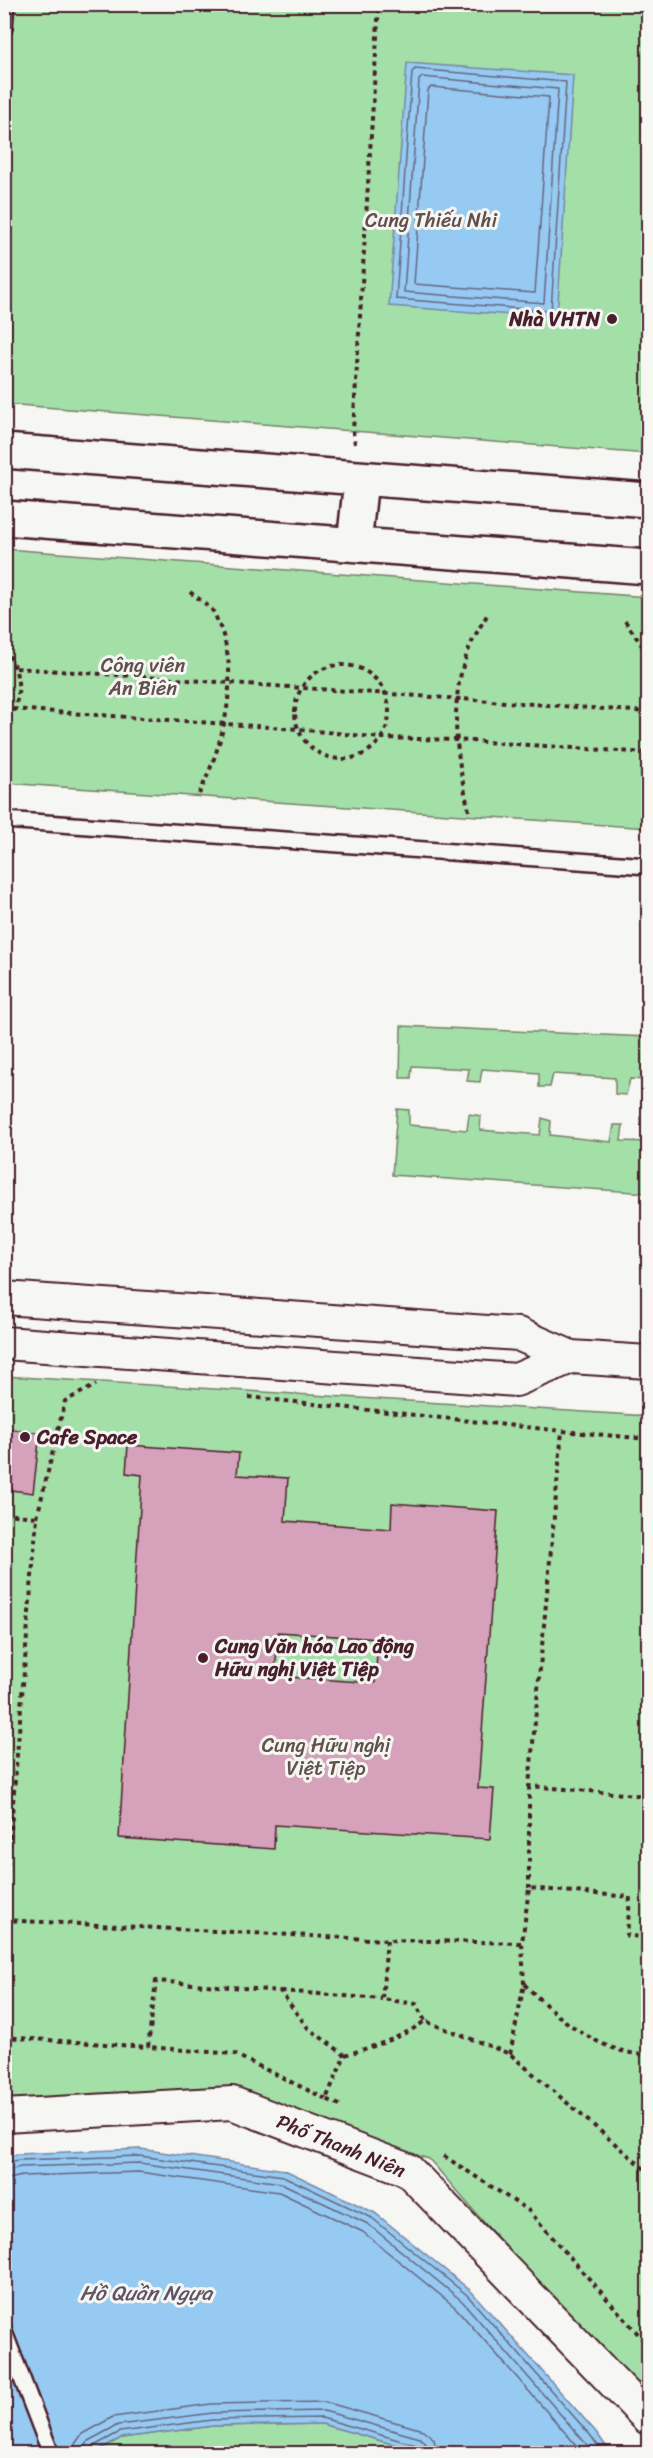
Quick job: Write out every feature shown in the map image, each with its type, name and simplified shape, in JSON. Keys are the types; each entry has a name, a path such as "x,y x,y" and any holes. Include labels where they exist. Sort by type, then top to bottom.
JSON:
{"main road":[{"path":"4,451 361,480 648,500"},
{"path":"354,544 361,480"},
{"path":"4,518 648,567"}],"street":[{"path":"4,1298 518,1334 571,1357 648,1362"},
{"path":"88,1349 91,1304"},
{"path":"270,1362 275,1317"},
{"path":"4,1343 516,1380 571,1357"},
{"name":"Phố Thanh Niên","path":"4,2116 232,2103 408,2170 648,2418"}],"lane":[{"path":"4,28 6,4"},
{"path":"4,820 648,866"},
{"path":"4,2332 51,2454"}],"path":[{"path":"361,480 353,431 379,4"},
{"path":"190,592 213,611 227,644 229,683 223,724 212,767 199,794"},
{"path":"469,811 456,740 455,699 471,643 489,612"},
{"path":"625,621 648,654"},
{"path":"4,648 14,660 19,680 17,700 4,723"},
{"path":"338,665 352,666 367,671 378,681 386,694 389,716 382,738 372,749 359,756 345,759 330,758 316,752 305,742 298,729 295,715 296,701 301,688 310,677 323,668 338,665"},
{"path":"16,668 648,712"},
{"path":"13,709 298,729 382,738 456,740 648,753"},
{"path":"4,1910 38,1517 65,1401 103,1381"},
{"path":"244,1397 648,1439"},
{"path":"510,2054 524,1984 522,1943 529,1888 529,1786 562,1431"},
{"path":"4,1514 38,1517"},
{"path":"529,1786 648,1796"},
{"path":"529,1888 630,1897 627,1936 648,1937"},
{"path":"4,1920 387,1940 522,1943"},
{"path":"382,1999 387,1940"},
{"path":"148,2047 156,1981 382,1999 416,2004 425,2021 510,2054 648,2172"},
{"path":"524,1984 568,2025 599,2042 636,2054 648,2055"},
{"path":"280,1991 308,2028 345,2055"},
{"path":"345,2055 389,2042 410,2032 425,2021"},
{"path":"4,2037 234,2054 348,2109"},
{"path":"326,2099 345,2055"},
{"path":"443,2155 529,2211 648,2345"}],"green space":[{"name":"Cung Thiếu Nhi","path":"4,5 648,5 648,454 5,404"},
{"name":"Công viên An Biên","path":"5,549 648,597 648,828 5,783"},
{"path":"401,1026 648,1037 648,1080 630,1079 626,1095 615,1094 615,1078 553,1074 550,1087 539,1087 539,1073 482,1069 480,1082 467,1081 469,1069 412,1066 411,1078 400,1078"},
{"path":"397,1109 409,1110 409,1125 467,1130 469,1114 481,1116 480,1130 540,1135 542,1118 551,1121 550,1135 611,1142 614,1125 623,1125 621,1141 648,1142 648,1193 392,1175"},
{"name":"Cung Hữu nghị Việt Tiệp","path":"4,1376 648,1416 648,2412 429,2159 234,2098 5,2101"},
{"path":"322,2424 424,2453 92,2454 121,2438 213,2426"}],"water":[{"path":"407,63 573,75 557,318 389,306"},
{"name":"Hồ Quần Ngựa","path":"140,2149 285,2170 375,2213 471,2291 596,2432 611,2453 424,2453 322,2424 213,2426 121,2438 92,2453 5,2453 4,2158 17,2154"}],"building":[{"path":"4,1428 40,1433 33,1493 4,1489"},
{"name":"Cung Văn hóa Lao động Hữu nghị Việt Tiệp","path":"128,1445 239,1453 237,1475 288,1478 285,1521 391,1529 392,1503 498,1511 478,1788 494,1789 490,1839 275,1825 274,1849 119,1838 142,1475 126,1473","holes":["278,1632 378,1639 375,1683 275,1676"]}],"place":[{"name":"Nhà VHTN","path":"612,319"},
{"name":"Cafe Space","path":"25,1437"},
{"name":"Cung Văn hóa Lao động Hữu nghị Việt Tiệp","path":"203,1658"}]}
